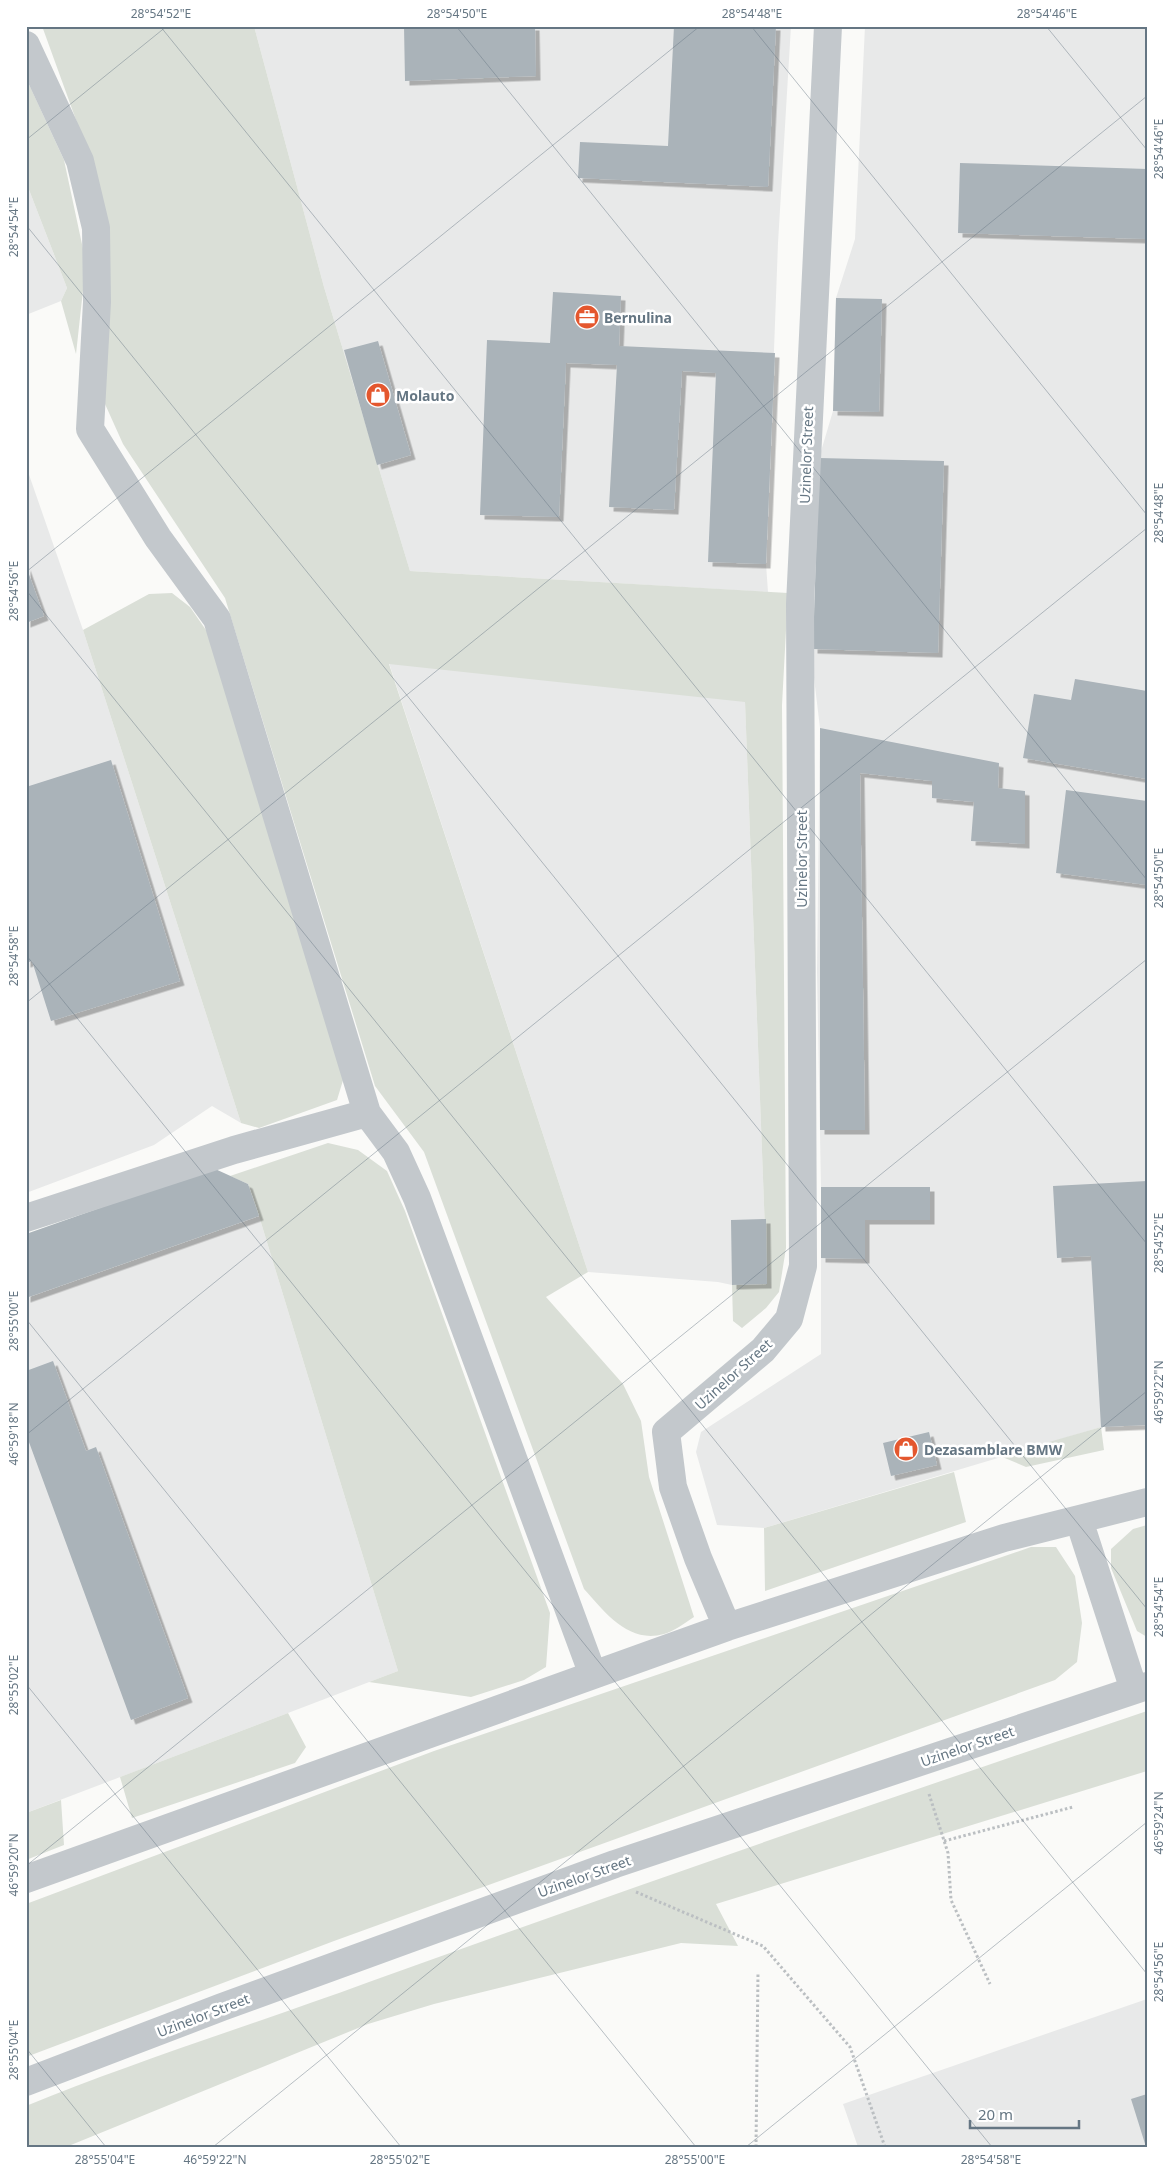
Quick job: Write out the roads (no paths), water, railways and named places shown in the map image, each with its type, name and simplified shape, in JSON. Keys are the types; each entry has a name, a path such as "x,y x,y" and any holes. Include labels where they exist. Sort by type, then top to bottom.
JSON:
{"street":[{"name":"Uzinelor Street","path":"727,1627 698,1558 673,1487 666,1432 763,1350 789,1318 803,1266 800,604 828,26"},
{"path":"26,45 80,161 96,228 97,302 90,429 158,538 217,619 367,1113 396,1152 417,1198 594,1675"},
{"path":"26,1218 234,1150 367,1113"},
{"path":"26,1879 727,1627 1004,1538 1147,1502"},
{"path":"1079,1520 1140,1688"},
{"name":"Uzinelor Street","path":"26,2082 222,2007 591,1873 1140,1688"}],"place":[{"name":"Bernulina","path":"587,317"},
{"name":"Molauto","path":"378,395"},
{"name":"Dezasamblare BMW","path":"906,1449"}]}
